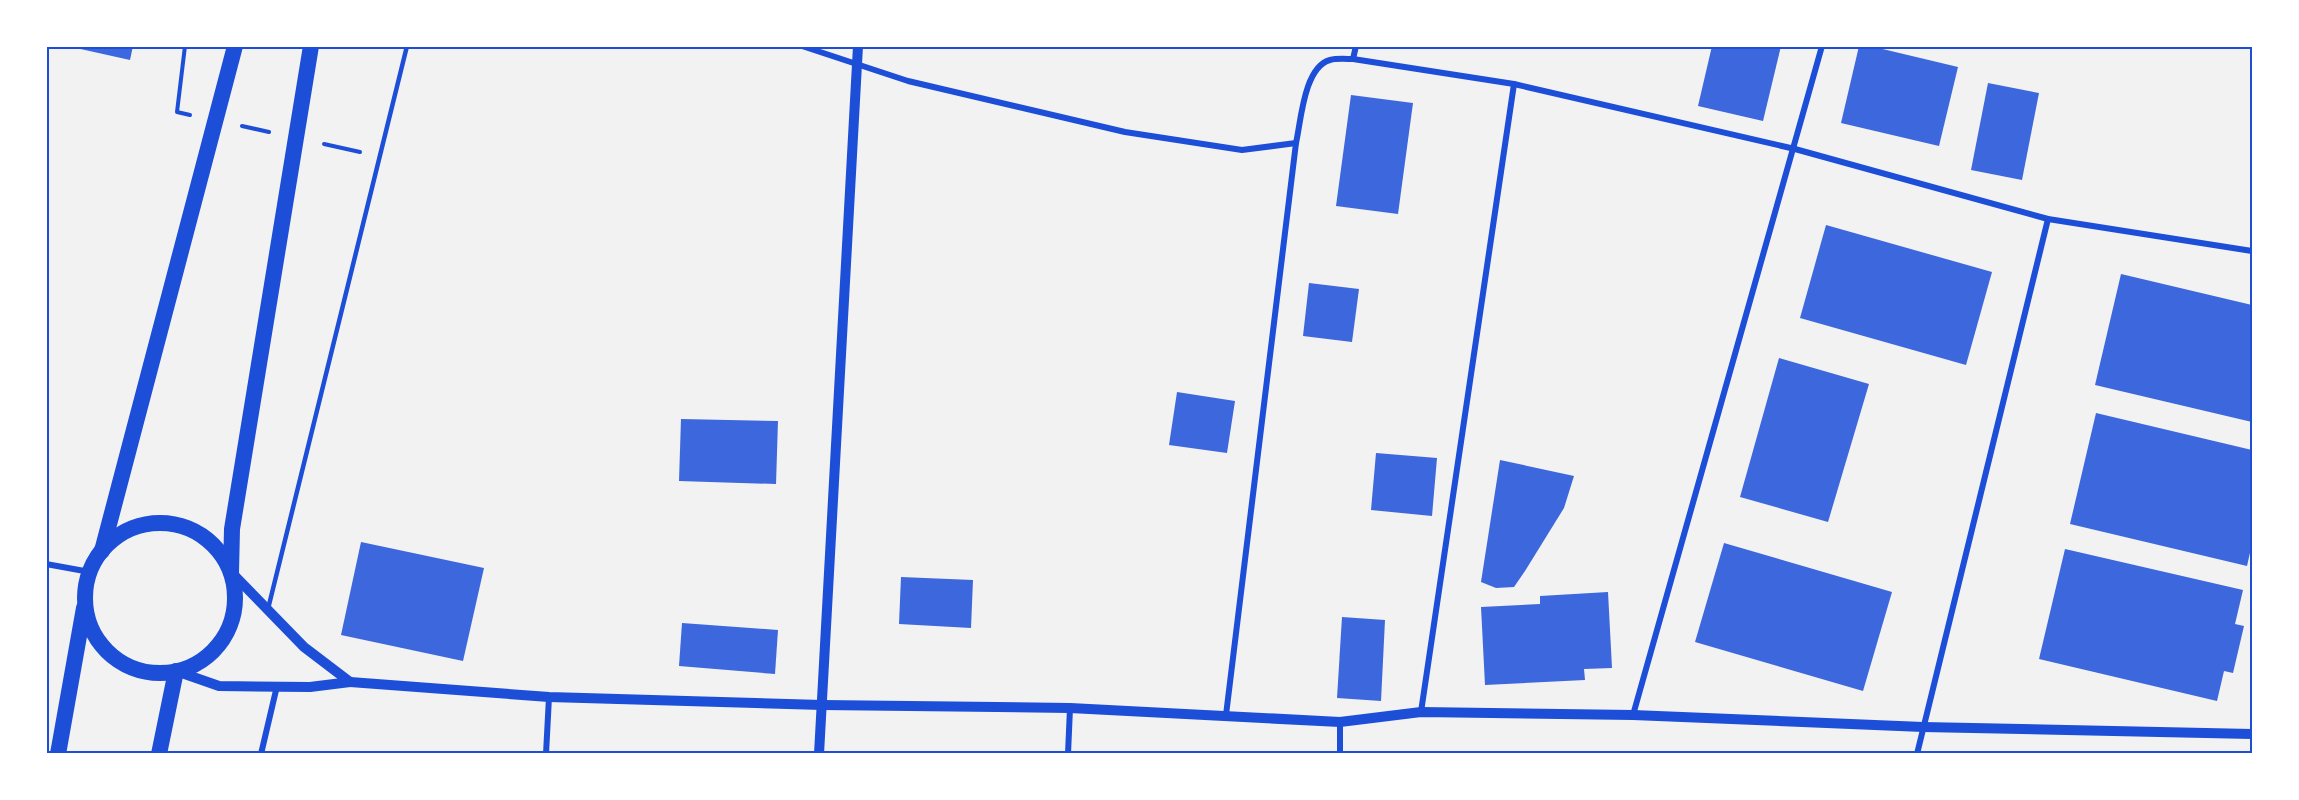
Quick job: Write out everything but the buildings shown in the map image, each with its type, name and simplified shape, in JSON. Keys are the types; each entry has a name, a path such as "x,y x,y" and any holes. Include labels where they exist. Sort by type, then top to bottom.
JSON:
{"highway":[{"path":"58,753 90,572 102,551 235,46"},
{"path":"85,602 94,633 116,658 147,672 176,672 208,655 220,643 228,629 235,597 231,572 232,529 311,46"},
{"path":"102,551 119,535 139,526 162,522 183,526 204,537 220,552 231,572"},
{"path":"159,753 176,672"}],"street":[{"path":"802,46 908,81 1125,132 1242,150 1296,143"},
{"path":"819,753 854,65 858,46"},
{"path":"1353,59 1356,46"},
{"path":"1633,715 1795,149 1822,46"},
{"path":"1226,715 1296,143 1308,87 1318,66 1330,60 1353,59 1514,84 1795,149 2048,219 2253,251"},
{"path":"1420,712 1514,84"},
{"path":"1917,753 2048,219"},
{"path":"46,564 90,572"},
{"path":"231,572 304,647 350,682"},
{"path":"176,672 219,686 310,687 350,682 549,697 822,705 1070,708 1340,722 1420,712 1633,715 1923,727 2253,734"},
{"path":"261,753 277,686"},
{"path":"546,753 549,697"},
{"path":"1068,753 1070,708"},
{"path":"1340,722 1340,753"}],"lane":[{"path":"268,609 407,46"}],"path":[{"path":"177,112 186,46"}]}
